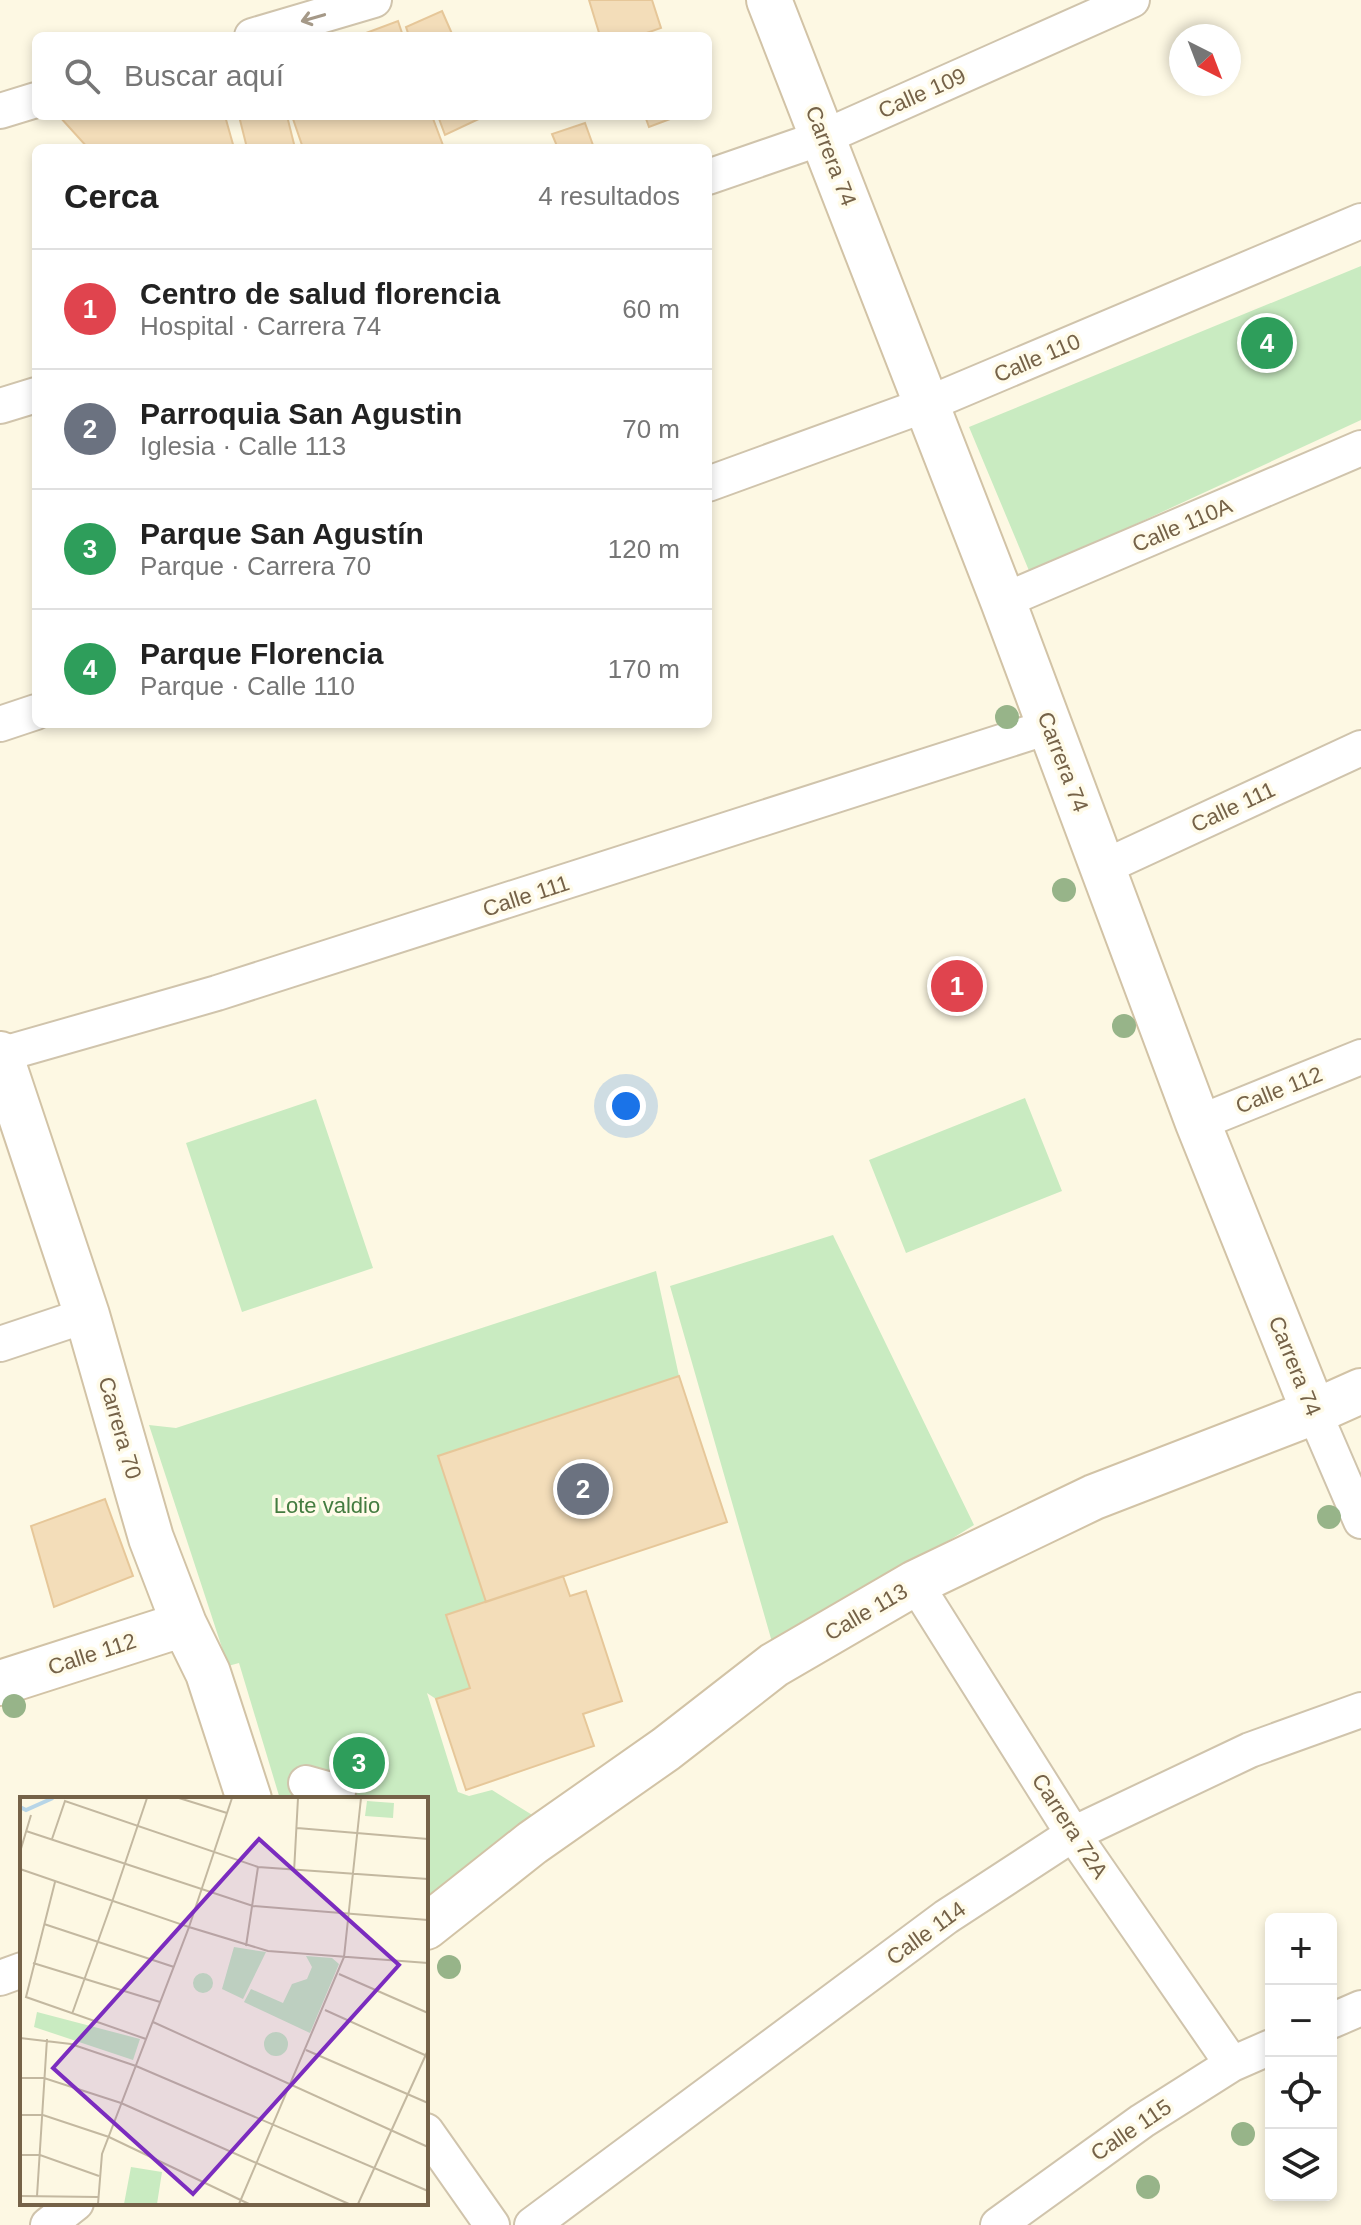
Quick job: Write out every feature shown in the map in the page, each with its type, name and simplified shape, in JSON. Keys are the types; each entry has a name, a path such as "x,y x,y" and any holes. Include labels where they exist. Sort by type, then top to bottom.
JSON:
{"street":[{"path":"266,32 374,0"},
{"name":"Carrera 74","path":"769,0 1003,601 1198,1123 1361,1521"},
{"name":"Calle 109","path":"712,176 824,137 1132,0"},
{"path":"0,111 32,101"},
{"name":"Calle 110","path":"712,483 925,405 1361,221"},
{"path":"0,406 32,396"},
{"name":"Calle 110A","path":"1003,601 1361,448"},
{"path":"0,724 32,713"},
{"name":"Calle 111","path":"0,1055 262,979 1048,727"},
{"name":"Calle 111","path":"1104,867 1361,748"},
{"name":"Carrera 70","path":"0,1055 87,1315 151,1538 184,1624 208,1673 236,1751 248,1797"},
{"name":"Calle 112","path":"1198,1123 1361,1057"},
{"path":"0,1344 87,1315"},
{"name":"Calle 113","path":"428,1925 532,1843 666,1749 774,1665 915,1583 1094,1497 1361,1391"},
{"name":"Carrera 72A","path":"915,1583 1073,1834 1232,2064"},
{"name":"Calle 112","path":"0,1683 184,1624"},
{"name":"Calle 114","path":"532,2225 946,1917 1073,1834 1250,1750 1361,1710"},
{"path":"0,1978 20,1971"},
{"path":"1337,2018 1361,2008"},
{"name":"Calle 115","path":"1011,2221 1142,2121 1232,2064 1265,2050"},
{"path":"428,2134 492,2225"},
{"path":"48,2225 73,2205"}],"green space":[{"path":"1361,266 1361,420 1030,573 969,427"},
{"path":"1025,1098 1062,1191 906,1253 869,1160"},
{"path":"316,1099 373,1268 242,1312 186,1143"},
{"path":"833,1235 974,1525 774,1649 670,1286"},
{"name":"Lote valdio","path":"656,1271 679,1376 439,1457 486,1602 470,1688 436,1699 427,1693 458,1792 469,1796 492,1790 542,1821 428,1909 428,1797 279,1797 239,1663 228,1666 149,1425 176,1428"}],"building":[{"path":"589,0 652,0 661,28 650,32 599,32"},
{"path":"442,11 451,32 408,32 406,27"},
{"path":"398,21 402,32 369,32"},
{"path":"63,120 226,120 233,144 84,144"},
{"path":"240,120 288,120 294,144 246,144"},
{"path":"293,120 434,120 442,144 302,144"},
{"path":"439,120 477,120 445,135"},
{"path":"646,120 667,120 649,127"},
{"path":"585,123 593,144 556,144 552,134"},
{"path":"679,1376 727,1522 486,1602 438,1456"},
{"path":"105,1499 133,1576 54,1607 31,1526"},
{"path":"563,1576 570,1596 586,1591 622,1701 583,1714 594,1746 466,1790 436,1699 470,1688 446,1615"}],"place":[{"name":"Parque Florencia","path":"1267,343"},
{"name":"Centro de salud florencia","path":"957,986"},
{"name":"Parroquia San Agustin","path":"583,1489"},
{"name":"Parque San Agustín","path":"359,1763"}]}
